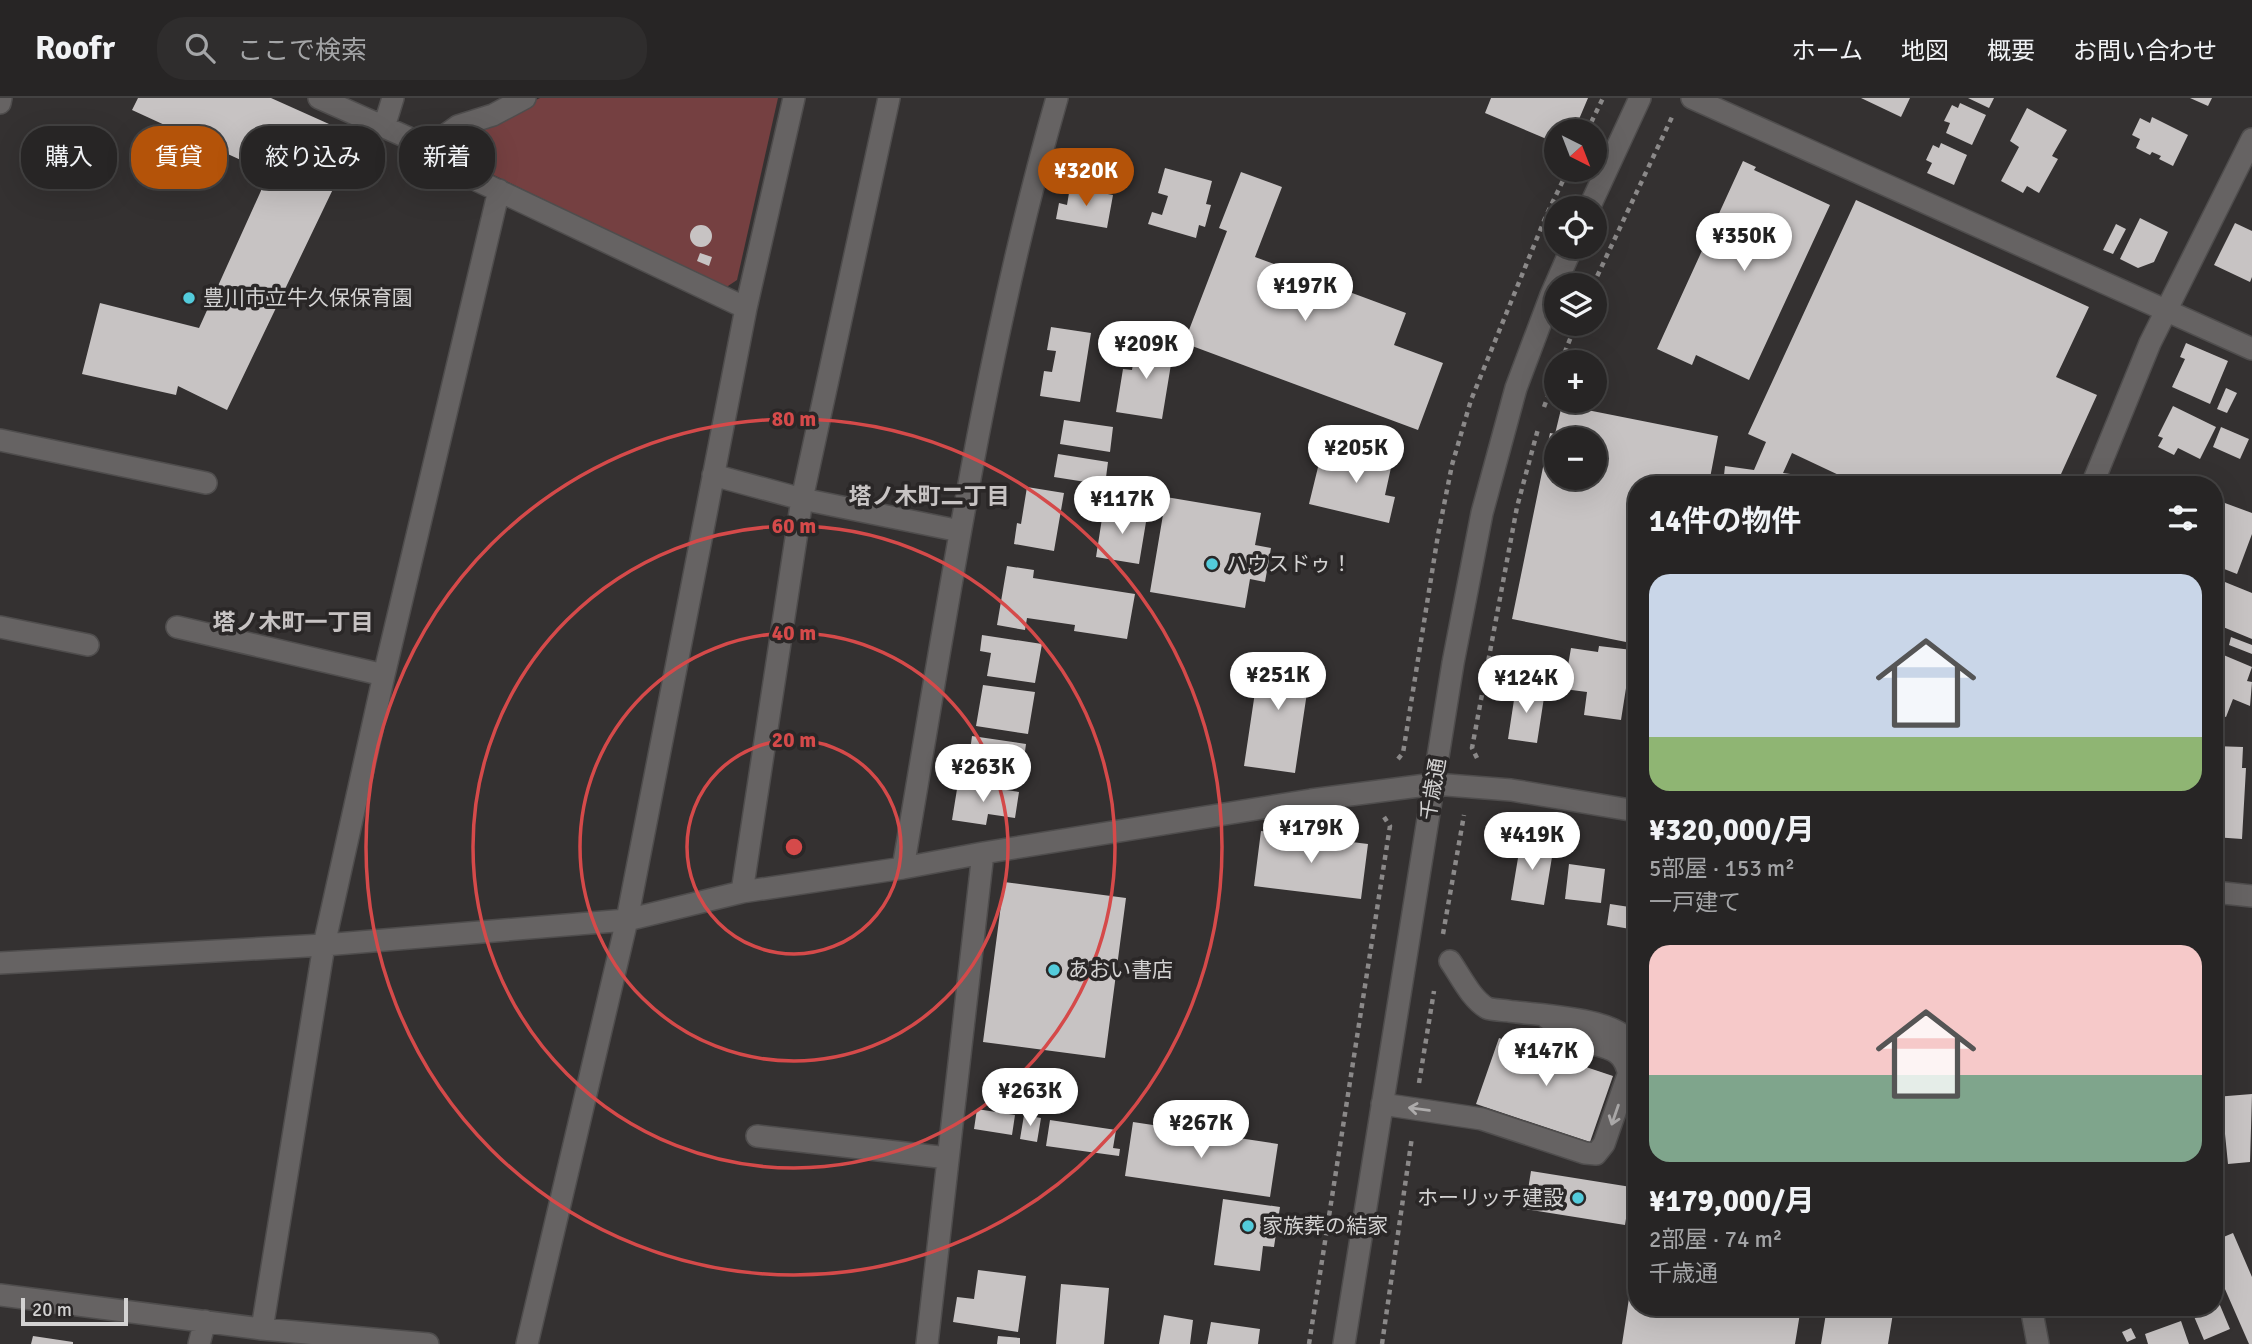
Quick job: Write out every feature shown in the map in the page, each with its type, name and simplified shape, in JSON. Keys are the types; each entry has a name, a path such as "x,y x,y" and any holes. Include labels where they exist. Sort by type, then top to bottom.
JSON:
{"street":[{"path":"0,103 1,98"},
{"path":"318,98 382,126"},
{"path":"384,126 393,98"},
{"path":"458,126 493,115 525,98"},
{"path":"527,1344 627,920 746,308 794,98"},
{"path":"742,892 802,499 889,98"},
{"path":"903,868 960,531 1011,276 1031,186 1057,98"},
{"path":"1595,196 1640,98"},
{"path":"1695,99 2252,349"},
{"path":"2096,476 2150,343 2252,139"},
{"path":"495,188 746,308"},
{"path":"262,1329 324,945 384,675 499,190"},
{"name":"千歳通","path":"1344,1344 1466,592 1492,471 1516,388 1567,259"},
{"path":"0,440 206,483"},
{"path":"713,475 802,499 960,531"},
{"path":"0,627 88,645"},
{"path":"177,627 384,675"},
{"path":"0,963 324,945 627,920 742,892 1311,800 1434,784 1485,788 1628,810"},
{"path":"927,1344 983,853"},
{"path":"2223,893 2252,897"},
{"path":"1445,953 1477,1000 1488,1008 1545,1017 1556,1022 1574,1037 1613,1049 1626,1061 1628,1071"},
{"path":"1382,1104 1482,1119 1592,1154 1600,1152 1604,1144 1628,1079"},
{"path":"757,1136 948,1158"},
{"path":"0,1295 262,1329 428,1344"},
{"path":"2033,1316 2039,1344"},
{"path":"199,1344 205,1321"}],"path":[{"path":"1593,119 1603,98"},
{"path":"1598,273 1670,118 1678,114 1692,113 1695,99"},
{"path":"1445,953 1465,813 1483,799 1485,788 1486,775 1472,748 1517,507 1544,406"},
{"path":"1382,1344 1434,986"}],"shaded area":[{"path":"540,98 778,98 737,280 725,288 495,176 495,126 481,126"}],"building":[{"path":"138,98 271,98 333,126 241,126 241,160 227,154 227,126 167,126 132,110"},
{"path":"1491,98 1588,98 1579,119 1544,119 1544,138 1485,113"},
{"path":"1861,98 1910,98 1901,117"},
{"path":"1968,98 1994,98 1989,108"},
{"path":"2190,98 2212,98 2208,106"},
{"path":"1960,103 1986,115 1972,145 1946,133 1950,123 1944,121 1952,105 1958,108"},
{"path":"2027,108 2067,130 2052,156 2058,159 2039,193 2027,186 2023,193 2001,181 2019,147 2010,141"},
{"path":"2152,117 2188,135 2173,166 2159,159 2161,156 2152,152 2150,155 2136,148 2140,139 2132,135 2140,118 2150,123"},
{"path":"1941,143 1967,155 1954,185 1927,173 1932,163 1926,160 1933,145 1939,148"},
{"path":"1080,150 1120,157 1114,190 1065,182 1069,166 1077,167"},
{"path":"1743,161 1756,167 1754,170 1830,205 1749,380 1696,355 1692,365 1657,349"},
{"path":"1165,168 1212,181 1206,204 1211,205 1205,227 1199,225 1196,238 1148,224 1152,212 1162,215 1168,196 1158,193"},
{"path":"1241,172 1282,187 1255,257 1406,313 1394,345 1443,363 1418,430 1184,343 1227,231 1219,228"},
{"path":"1070,187 1113,195 1107,228 1056,219 1059,203 1067,205"},
{"path":"262,189 333,189 227,410 178,386 176,395 82,374 100,303 199,328"},
{"path":"1856,200 2089,307 2056,377 2097,395 2060,476 1841,476 1792,453 1783,473 1806,476 1724,476 1725,466 1754,470 1766,442 1748,434"},
{"path":"2140,218 2168,232 2154,262 2138,268 2120,259"},
{"path":"2235,223 2252,231 2250,282 2214,265"},
{"path":"2116,224 2126,229 2113,254 2103,250"},
{"path":"701,225 709,228 712,236 709,244 701,247 693,244 690,236 693,228"},
{"path":"700,253 712,257 709,266 697,261"},
{"path":"1051,327 1091,333 1080,402 1040,396 1044,371 1052,372 1056,351 1047,350"},
{"path":"1137,340 1174,346 1162,419 1116,412 1123,369 1132,370"},
{"path":"2186,343 2228,361 2210,404 2172,387 2185,359 2180,357"},
{"path":"2226,388 2237,393 2227,413 2217,409"},
{"path":"2173,406 2216,427 2200,459 2178,448 2174,455 2158,447 2163,438 2158,436"},
{"path":"1560,413 1602,413 1718,436 1710,476 1628,476 1628,642 1512,619 1544,462 1544,490 1607,490 1607,427 1557,427"},
{"path":"1064,420 1113,427 1110,452 1060,444"},
{"path":"2221,427 2249,439 2240,459 2213,447"},
{"path":"1353,444 1394,454 1385,495 1395,497 1389,523 1309,504 1320,459 1348,465"},
{"path":"1058,454 1108,462 1105,485 1054,477"},
{"path":"1027,487 1064,493 1054,551 1014,544 1017,523 1021,524"},
{"name":"ハウスドゥ！","path":"1166,497 1261,513 1255,545 1271,548 1265,582 1250,579 1245,608 1150,592"},
{"path":"2223,502 2252,513 2252,534 2237,574 2223,569"},
{"path":"1129,507 1148,510 1139,564 1096,557 1103,512 1127,516"},
{"path":"1007,566 1034,570 1033,578 1135,594 1127,639 1074,631 1075,625 1027,618 1025,630 997,625"},
{"path":"2223,581 2252,593 2252,639 2223,627"},
{"path":"982,635 1042,644 1035,683 987,676 991,653 980,651"},
{"path":"2231,637 2252,645 2252,654 2229,645"},
{"path":"1599,646 1628,650 1628,675 1621,720 1584,715 1587,692 1564,689 1571,648 1598,652"},
{"path":"1261,652 1312,659 1295,773 1244,766"},
{"path":"2223,655 2252,667 2247,681 2252,682 2250,706 2233,699 2226,717 2223,716"},
{"path":"983,685 1035,692 1028,734 976,726"},
{"path":"1516,687 1545,691 1537,743 1508,739"},
{"path":"972,736 1026,744 1021,781 967,773"},
{"path":"2223,746 2243,747 2242,768 2246,768 2242,839 2223,838"},
{"path":"958,783 1019,792 1015,818 988,814 986,825 952,820"},
{"path":"1261,831 1368,844 1361,899 1254,886"},
{"path":"1521,840 1554,845 1544,905 1511,900"},
{"path":"1569,864 1605,869 1601,903 1565,899"},
{"name":"あおい書店","path":"1004,882 1126,898 1105,1058 983,1042"},
{"path":"1610,904 1628,907 1628,929 1607,925"},
{"path":"1499,1038 1546,1054 1551,1040 1582,1050 1577,1064 1613,1076 1590,1142 1476,1104"},
{"path":"2252,1094 2250,1162 2228,1164 2223,1134 2223,1096"},
{"path":"977,1109 1015,1115 1012,1135 974,1129"},
{"path":"1024,1115 1041,1118 1037,1142 1020,1139"},
{"path":"1050,1120 1116,1130 1113,1148 1120,1149 1119,1156 1046,1146"},
{"path":"1133,1122 1278,1144 1270,1197 1125,1176"},
{"name":"ホーリッチ建設","path":"1531,1171 1628,1187 1625,1225 1525,1209"},
{"name":"家族葬の結家","path":"1223,1199 1280,1207 1274,1247 1263,1246 1260,1271 1214,1265"},
{"path":"2233,1233 2252,1277 2252,1344 2249,1344 2223,1285 2223,1237"},
{"path":"978,1270 1026,1276 1018,1332 953,1322 957,1297 974,1299"},
{"path":"1061,1284 1109,1288 1104,1344 1056,1344"},
{"path":"1628,1305 1628,1316 1800,1316 1795,1344 1622,1344"},
{"path":"2223,1312 2230,1329 2204,1340 2194,1316 2223,1316"},
{"path":"1164,1315 1193,1320 1190,1344 1159,1344"},
{"path":"1826,1316 1893,1316 1888,1344 1821,1344"},
{"path":"2181,1321 2189,1344 2148,1344 2145,1334"},
{"path":"1211,1322 1260,1329 1258,1344 1207,1344"},
{"path":"2131,1328 2136,1338 2127,1342 2122,1332"},
{"path":"33,1336 73,1342 73,1344 31,1344"},
{"path":"998,1336 1020,1338 1020,1344 997,1344"}],"place":[{"name":"豊川市立牛久保保育園","path":"189,298"},
{"name":"ハウスドゥ！","path":"1212,564"},
{"name":"あおい書店","path":"1054,970"},
{"name":"ホーリッチ建設","path":"1578,1198"},
{"name":"家族葬の結家","path":"1248,1226"}],"district":[{"name":"塔ノ木町二丁目","path":"929,496"},
{"name":"塔ノ木町一丁目","path":"293,622"}]}
